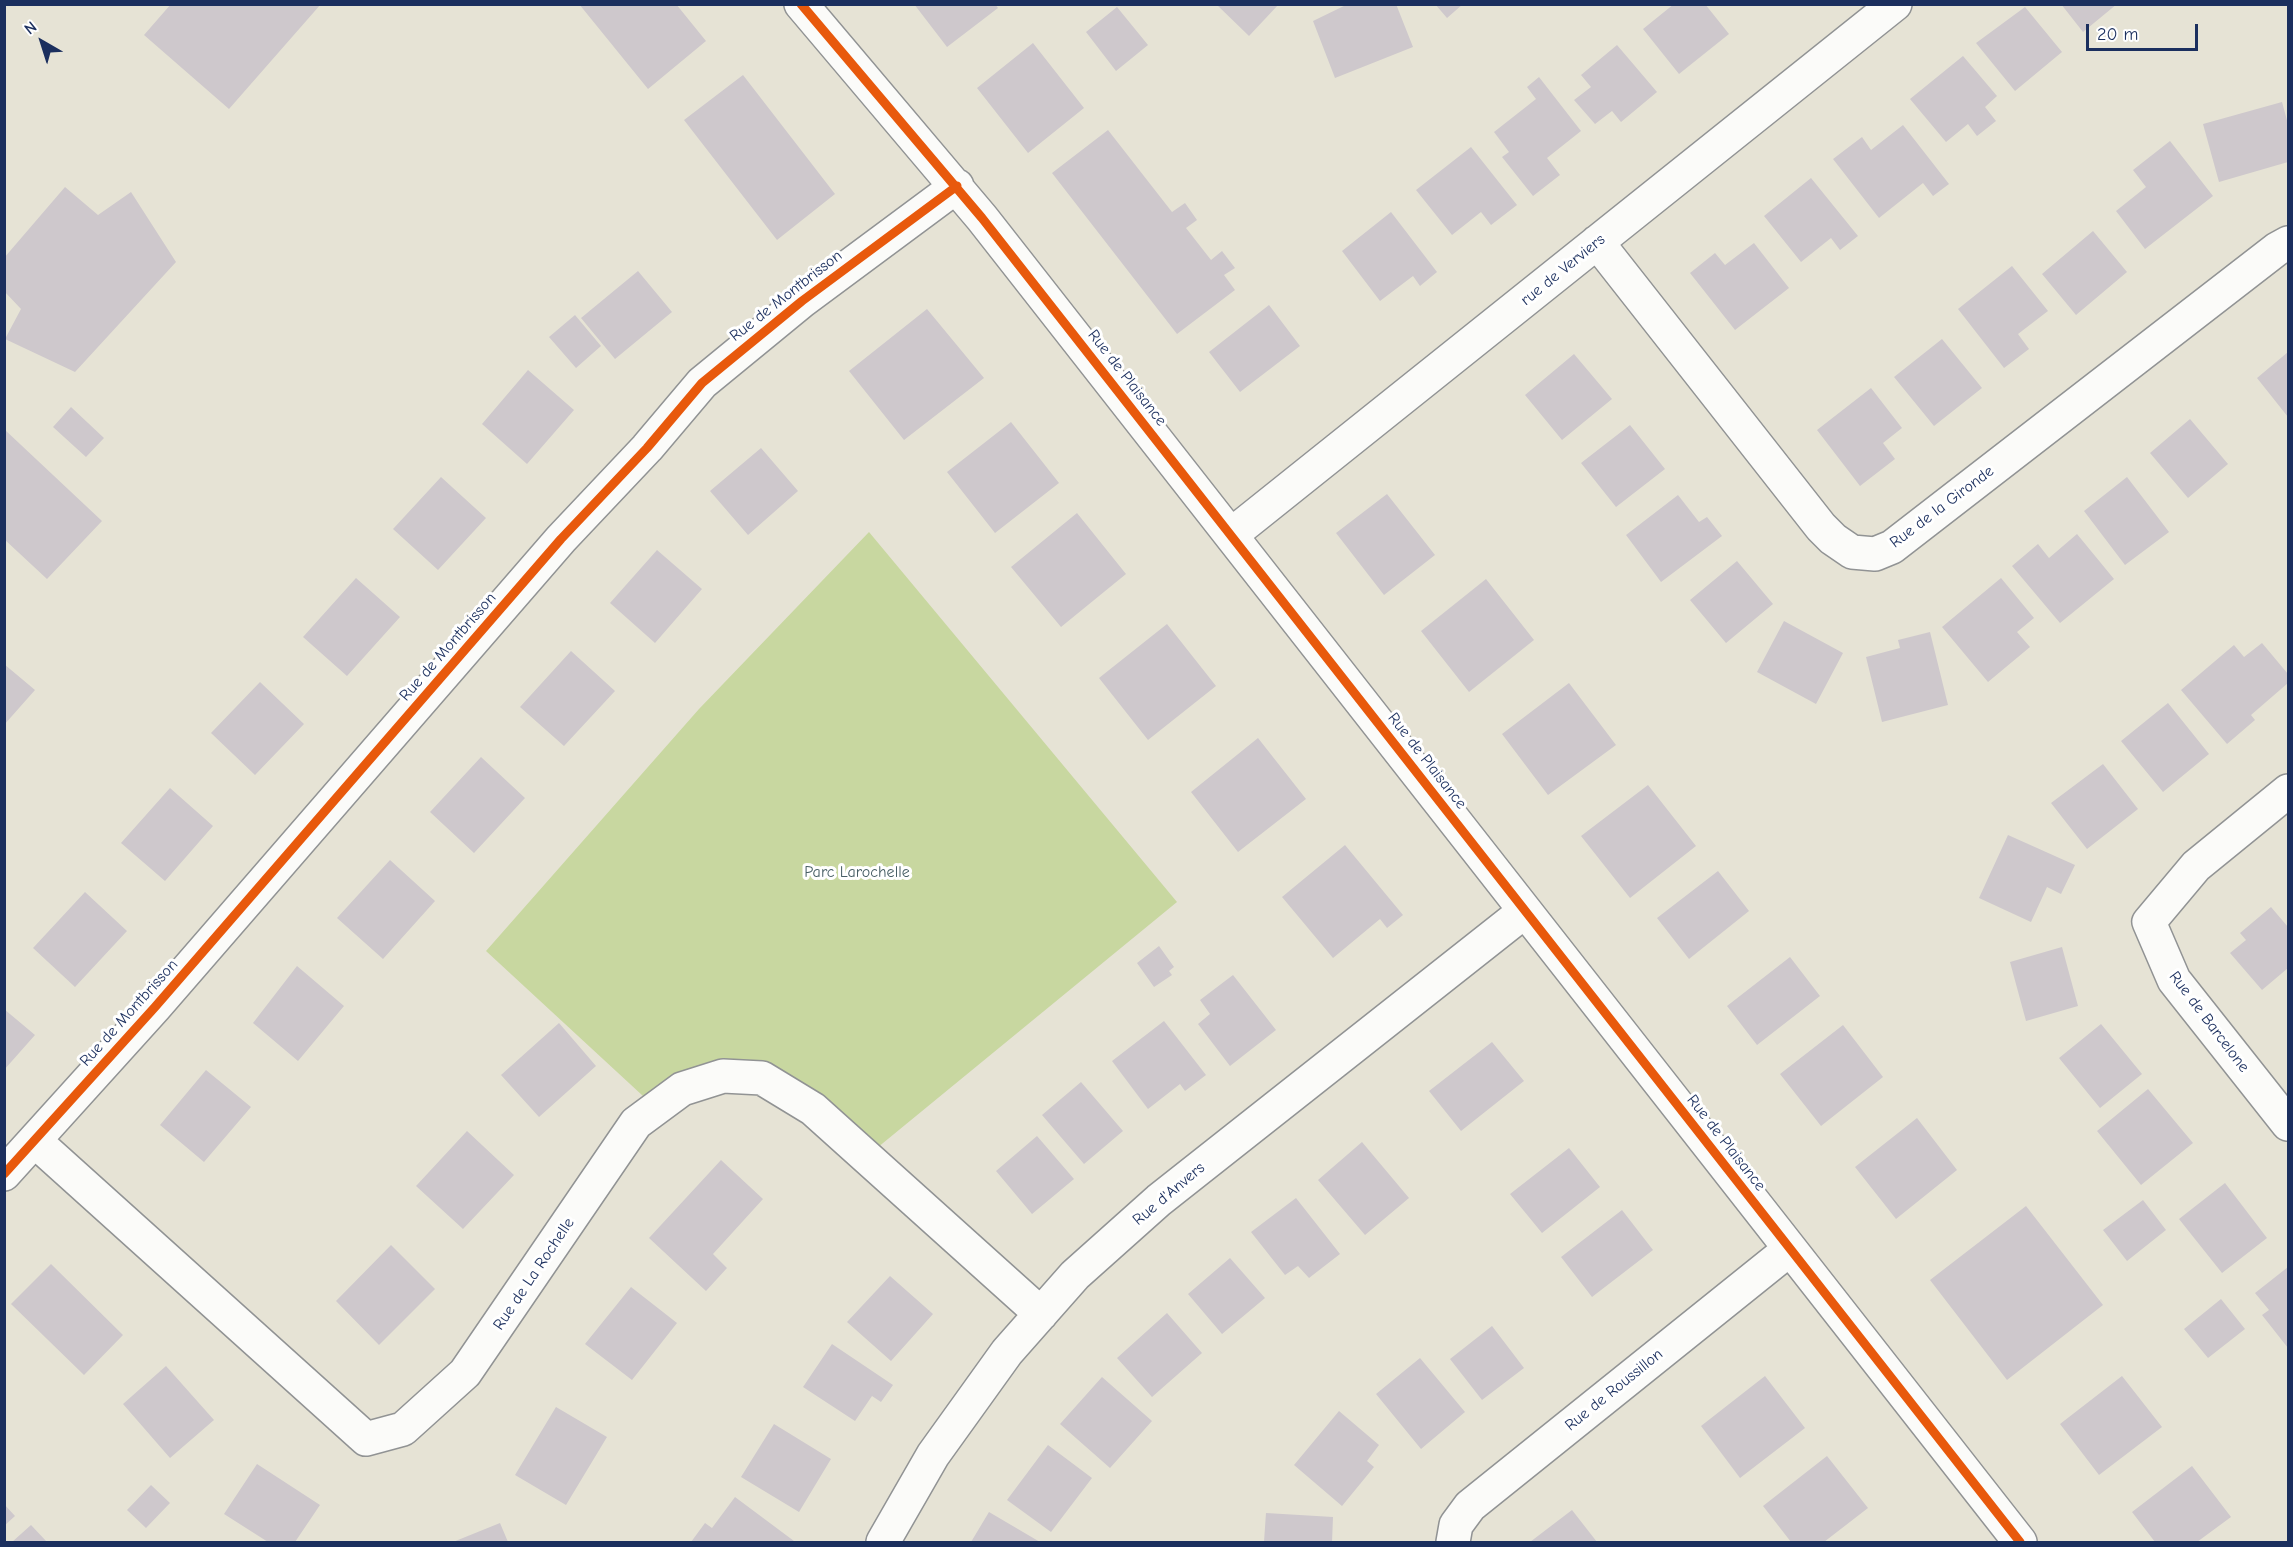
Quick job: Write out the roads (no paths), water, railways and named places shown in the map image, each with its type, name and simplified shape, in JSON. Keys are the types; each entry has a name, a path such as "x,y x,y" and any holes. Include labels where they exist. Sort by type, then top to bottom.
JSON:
{"street":[{"name":"Rue de Plaisance","path":"801,4 957,186 2020,1542"},
{"name":"rue de Verviers","path":"1231,535 1895,4"},
{"name":"Rue de Montbrisson","path":"4,1174 155,1007 561,538 647,448 702,383 802,301 957,186"},
{"name":"Rue de la Gironde","path":"1597,242 1827,533 1851,552 1875,554 1892,547 2277,249 2289,243"},
{"name":"Rue de Barcelone","path":"2289,791 2196,866 2149,922 2174,980 2289,1124"},
{"name":"Rue d'Anvers","path":"883,1542 933,1455 1007,1352 1075,1275 1159,1200 1525,911"},
{"name":"Rue de La Rochelle","path":"35,1141 366,1439 403,1429 465,1373 636,1123 682,1089 723,1076 762,1078 813,1108 1041,1314"},
{"name":"Rue de Roussillon","path":"1453,1542 1456,1525 1470,1506 1790,1249"}],"park label":[{"name":"Parc Larochelle","path":"857,872"}]}
